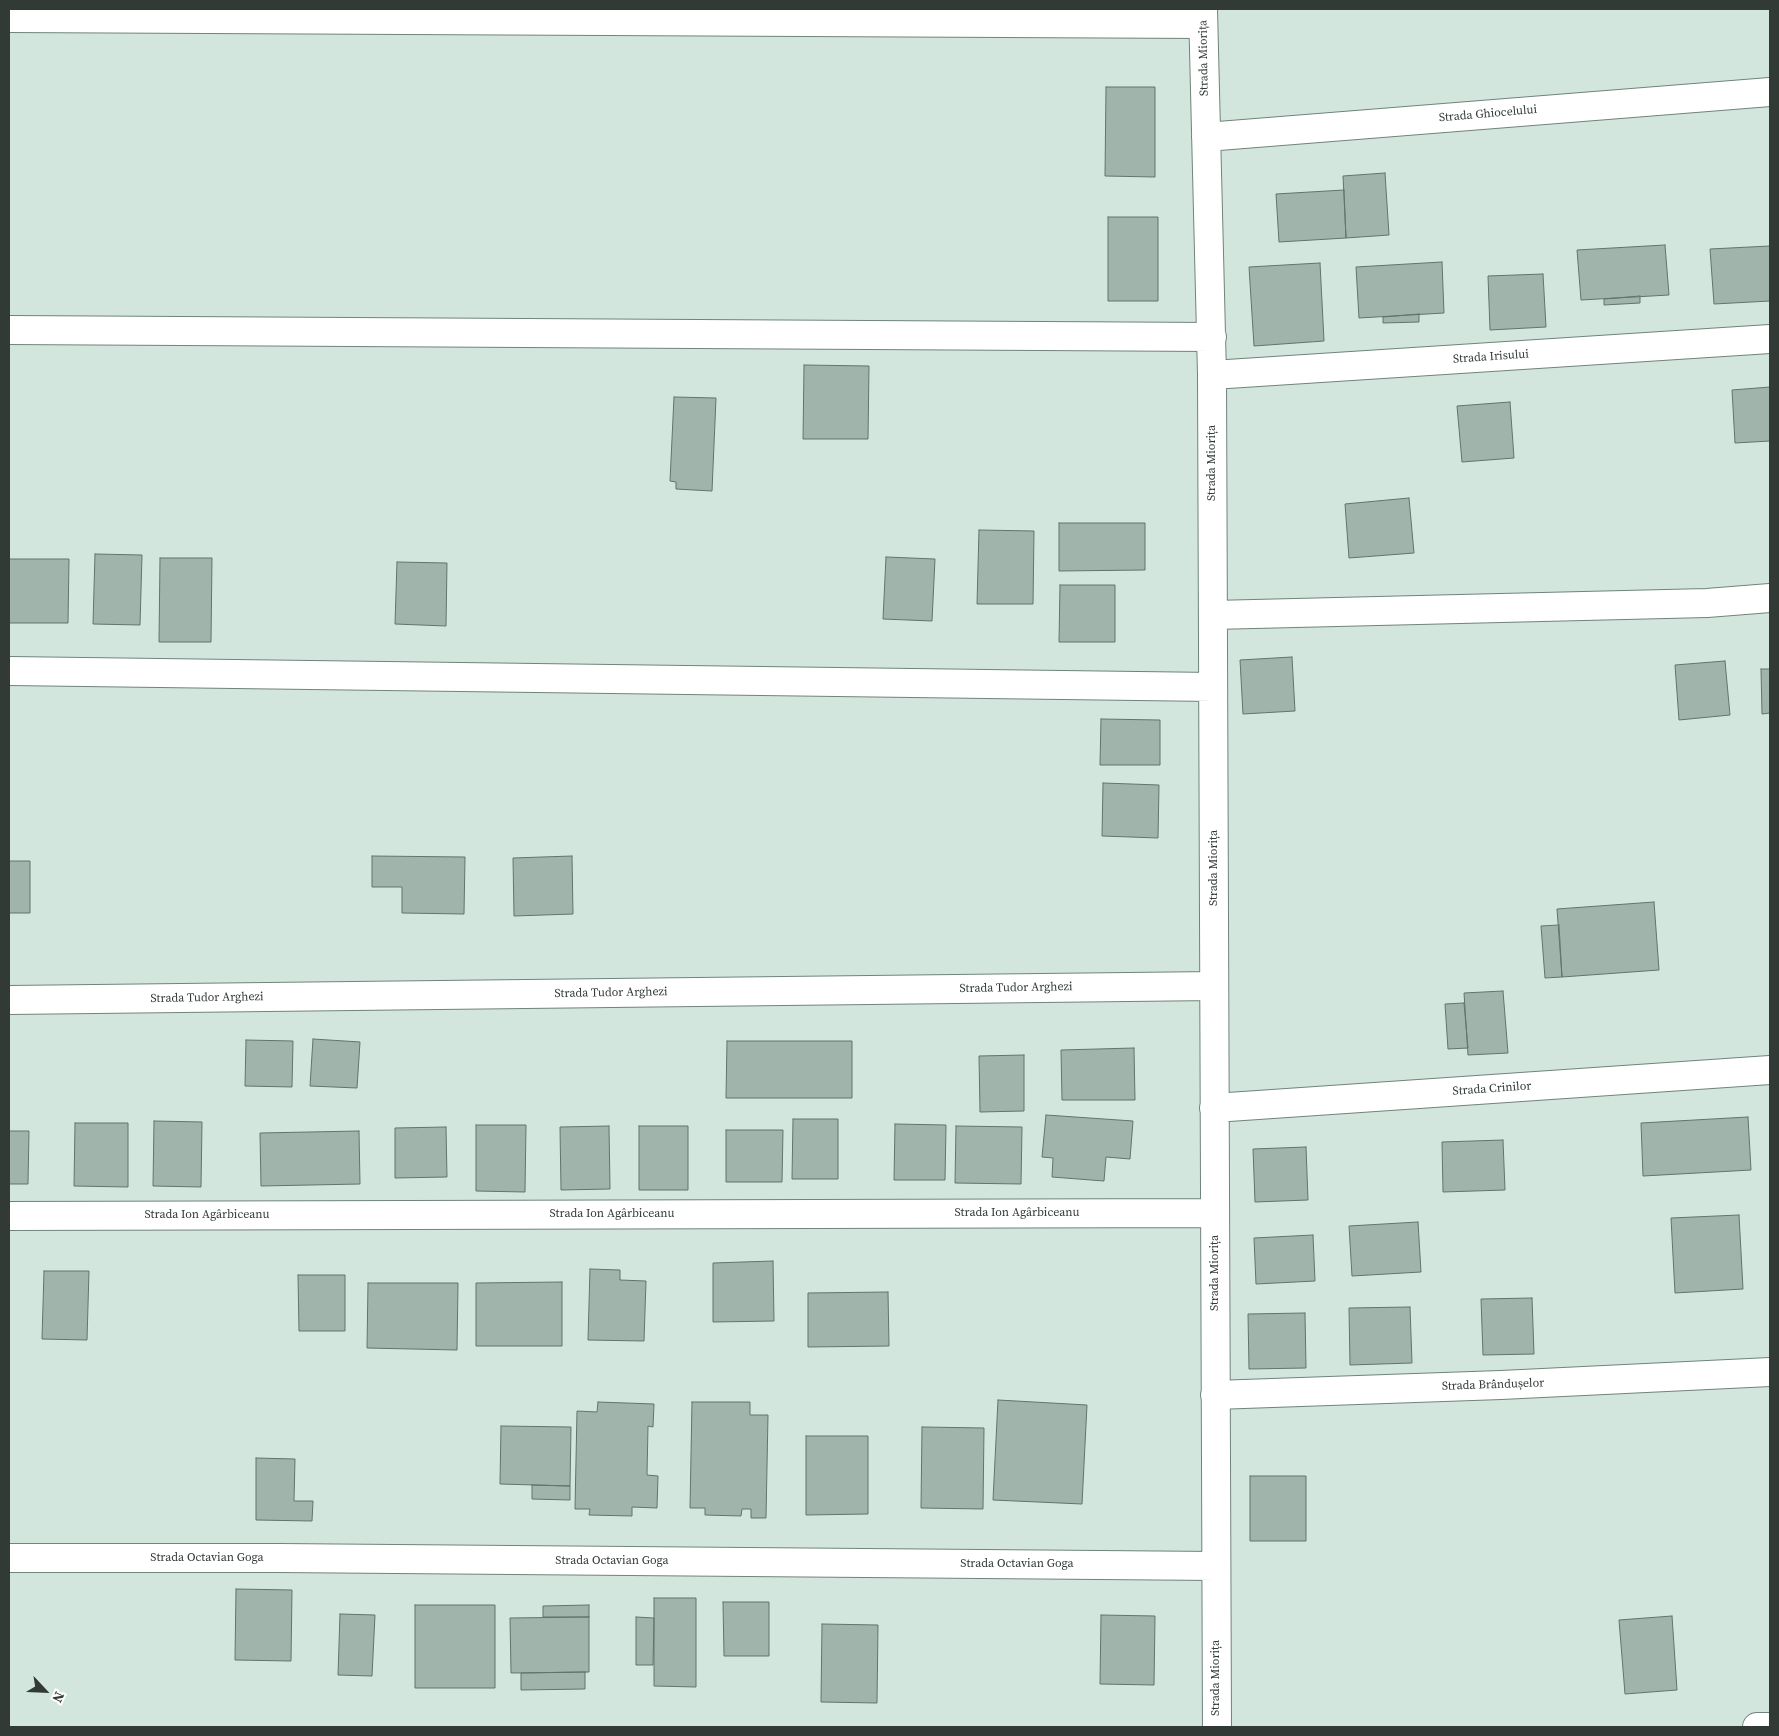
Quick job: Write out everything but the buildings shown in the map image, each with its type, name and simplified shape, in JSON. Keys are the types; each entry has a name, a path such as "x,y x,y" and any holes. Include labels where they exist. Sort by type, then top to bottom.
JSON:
{"street":[{"path":"9,18 1203,16"},
{"name":"Strada Miorița","path":"1203,16 1212,337 1216,1727"},
{"name":"Strada Ghiocelului","path":"1206,137 1770,92"},
{"path":"9,330 1212,337"},
{"name":"Strada Irisului","path":"1212,375 1770,339"},
{"path":"1213,615 1707,603 1770,598"},
{"path":"9,671 1213,687"},
{"name":"Strada Tudor Arghezi","path":"9,1000 1214,986"},
{"name":"Strada Crinilor","path":"1214,1108 1770,1070"},
{"name":"Strada Ion Agârbiceanu","path":"9,1216 1215,1213"},
{"name":"Strada Brândușelor","path":"1215,1395 1501,1385 1770,1372"},
{"name":"Strada Octavian Goga","path":"9,1558 1216,1566"},
{"path":"1757,1727 1770,1727"}]}
